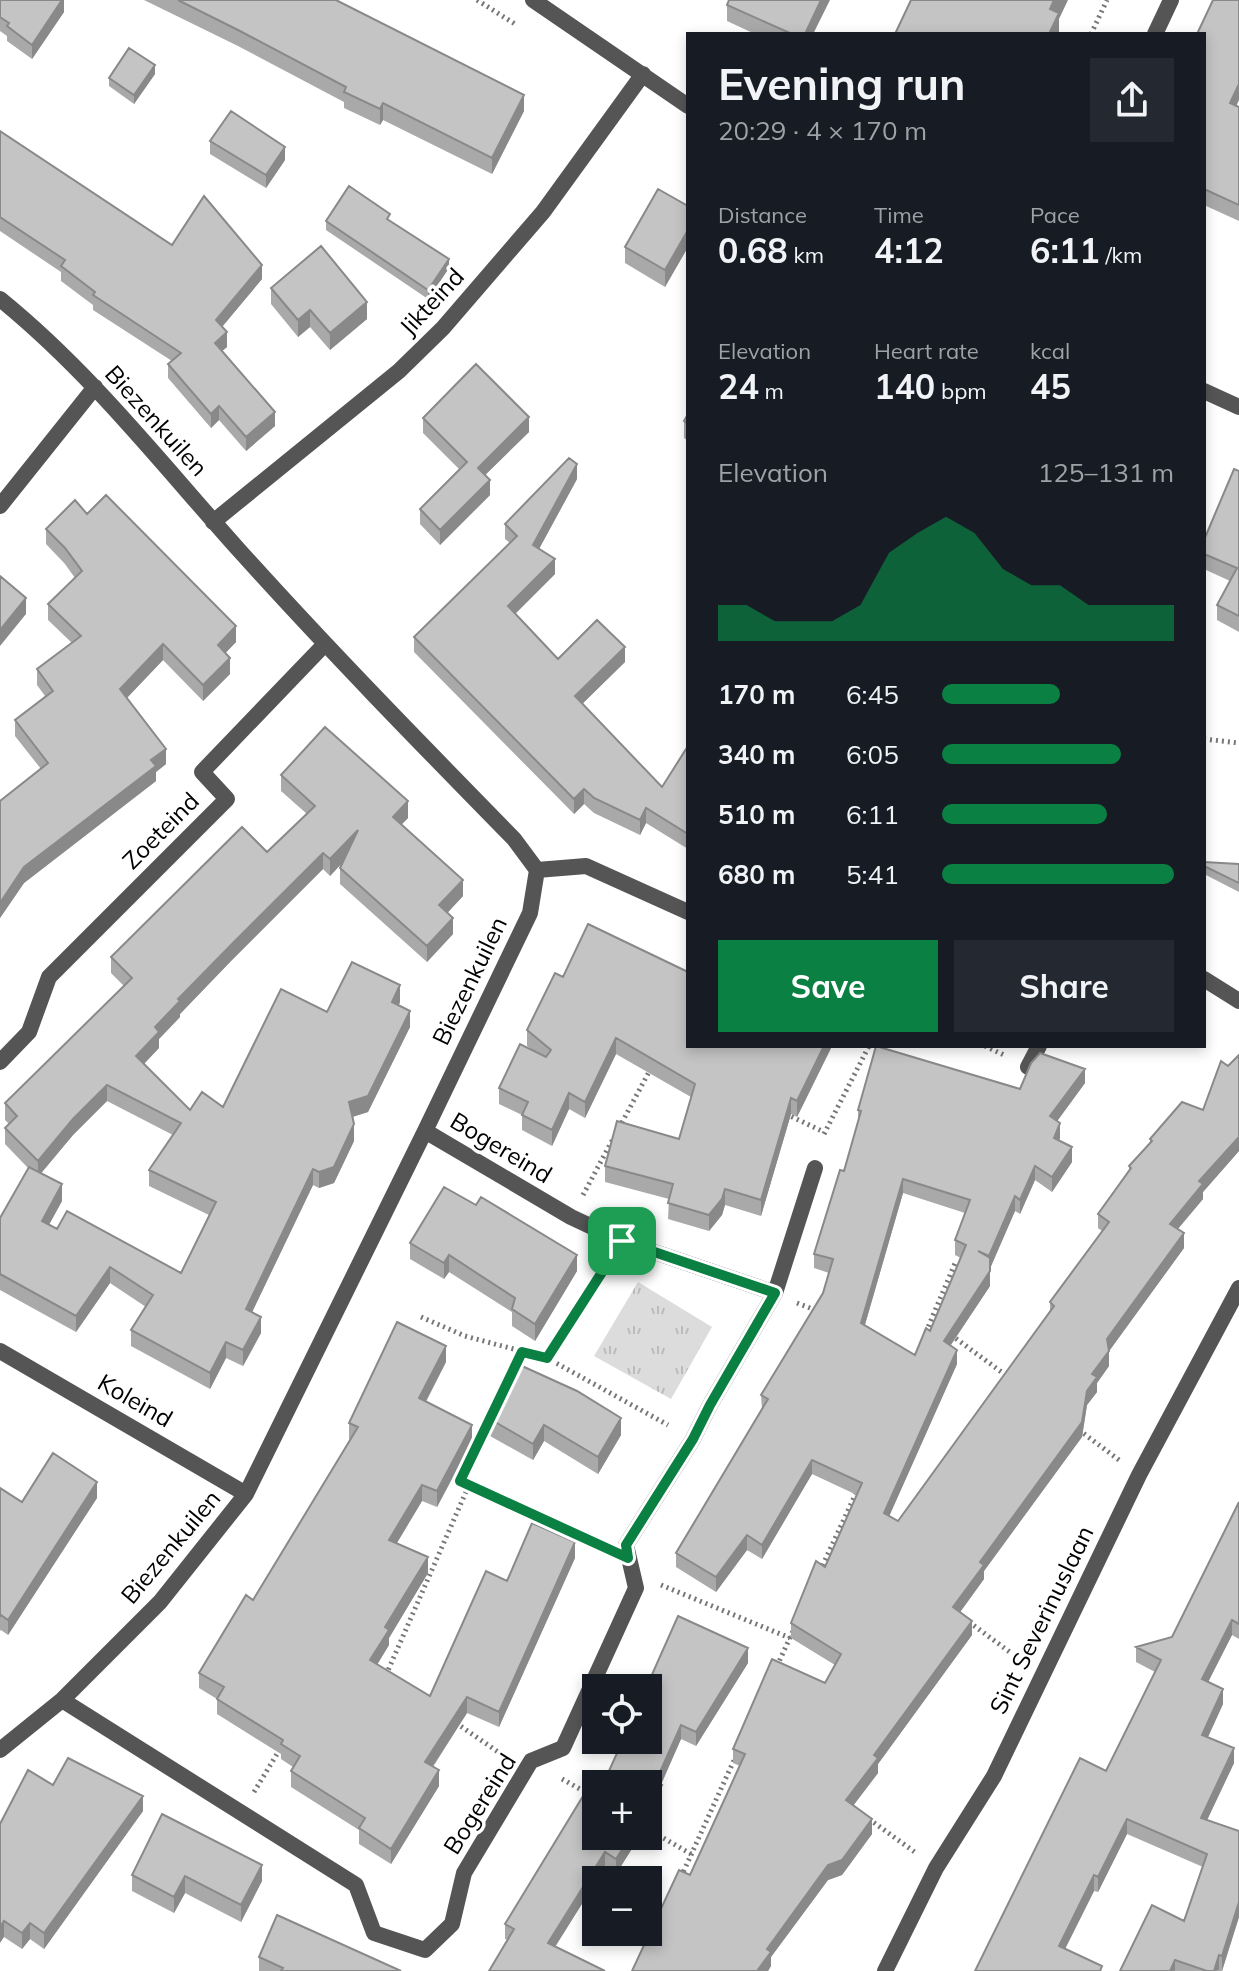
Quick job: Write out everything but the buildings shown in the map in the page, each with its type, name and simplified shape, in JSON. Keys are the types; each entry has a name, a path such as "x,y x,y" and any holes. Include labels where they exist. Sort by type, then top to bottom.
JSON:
{"street":[{"path":"533,0 686,105"},
{"path":"1156,32 1171,0"},
{"name":"Jikteind","path":"213,522 399,371 443,328 543,212 643,74"},
{"name":"Biezenkuilen","path":"0,299 39,330 95,387 324,645 514,839 537,870 530,913 246,1494 160,1602 62,1700 0,1750"},
{"path":"0,506 95,387"},
{"path":"1206,392 1239,407"},
{"name":"Zoeteind","path":"0,1062 29,1032 49,977 227,799 202,772 324,645"},
{"path":"537,870 586,866 686,911"},
{"path":"1206,980 1239,1001"},
{"path":"1028,1067 1038,1048"},
{"name":"Bogereind","path":"425,1131 571,1217 622,1241 775,1293"},
{"name":"Bogereind","path":"62,1700 356,1885 374,1933 425,1950 452,1924 464,1873 531,1761 563,1748 636,1588 626,1545 693,1439 775,1293 815,1168"},
{"name":"Sint Severinuslaan","path":"885,1971 936,1868 994,1776 1139,1475 1239,1288"},
{"name":"Koleind","path":"0,1351 246,1494"}],"path":[{"path":"1092,32 1107,0"},
{"path":"1206,739 1239,743"},
{"path":"815,1168 824,1132 868,1048"},
{"path":"571,1217 653,1065"},
{"path":"783,1112 824,1132"},
{"path":"547,1358 622,1241"},
{"path":"926,1334 956,1261"},
{"path":"775,1293 825,1314"},
{"path":"421,1317 465,1336 547,1358 693,1439"},
{"path":"931,1320 1017,1384"},
{"path":"522,1352 460,1481 630,1565 790,1638"},
{"path":"1078,1430 1139,1475"},
{"path":"815,1582 860,1483"},
{"path":"386,1675 469,1485"},
{"path":"841,1525 854,1535"},
{"path":"967,1620 1042,1676"},
{"path":"772,1677 796,1624"},
{"path":"375,1668 399,1684"},
{"path":"449,1719 526,1771"},
{"path":"241,1813 288,1737"},
{"path":"679,1880 736,1756"},
{"path":"861,1812 936,1868"},
{"path":"662,1837 691,1854"}],"green space":[{"path":"638,1282 712,1327 671,1399 594,1356"}],"route":[{"path":"622,1241 775,1293 693,1439 626,1545 628,1558 460,1481 522,1352 547,1358 622,1241"}]}
